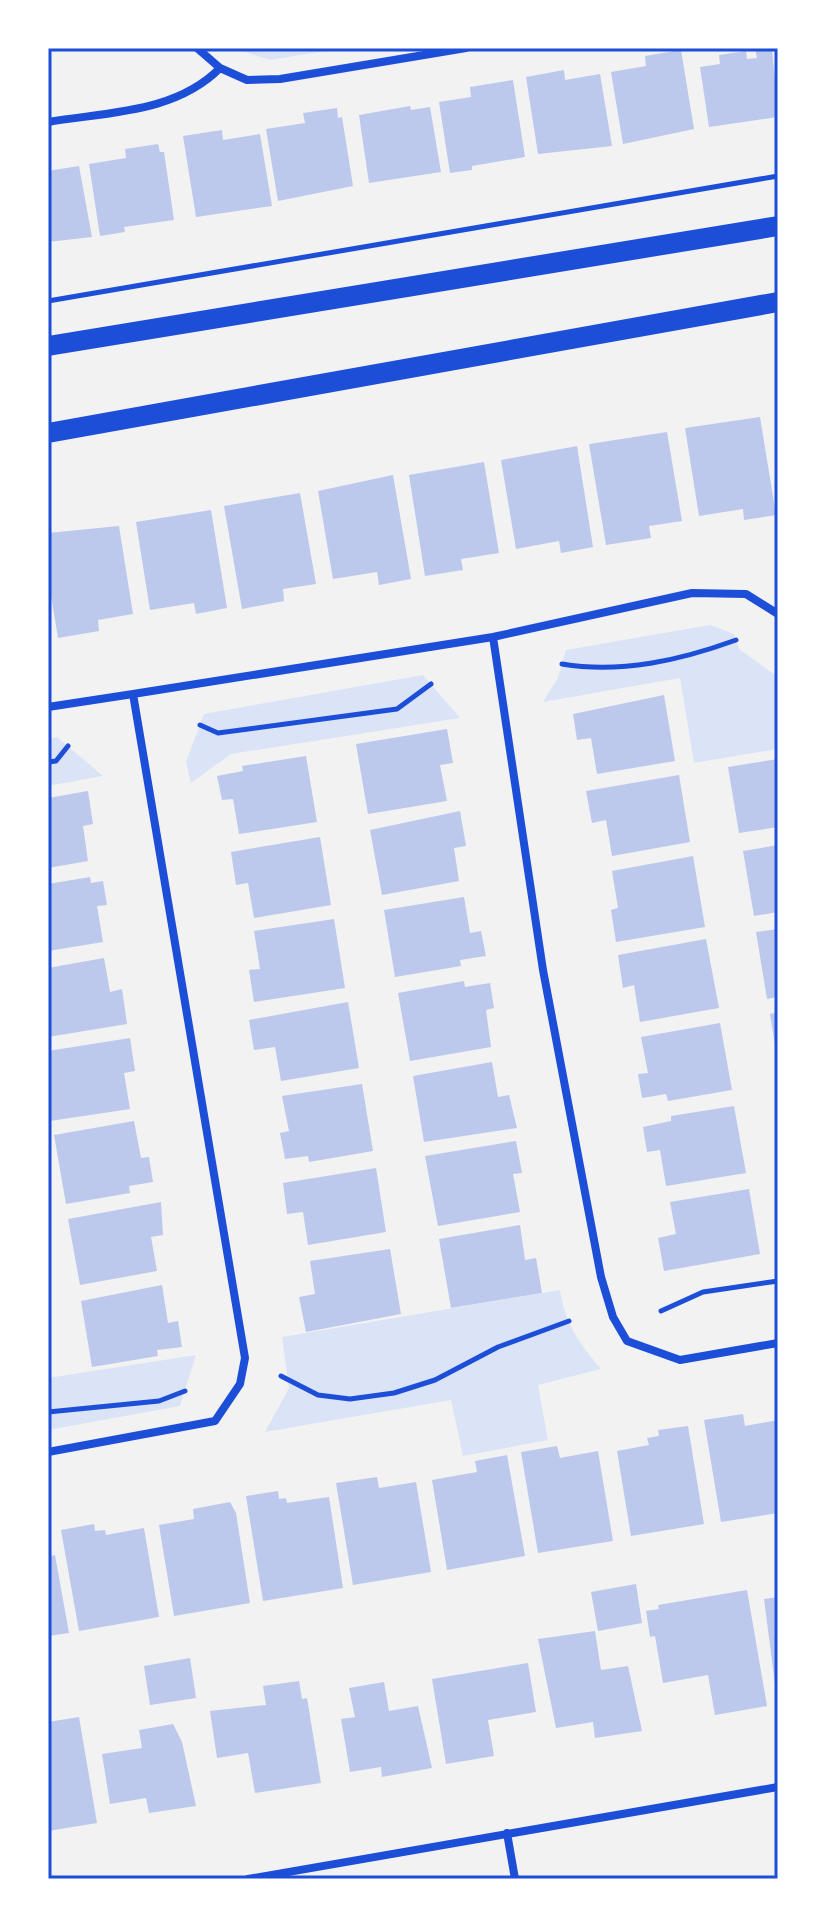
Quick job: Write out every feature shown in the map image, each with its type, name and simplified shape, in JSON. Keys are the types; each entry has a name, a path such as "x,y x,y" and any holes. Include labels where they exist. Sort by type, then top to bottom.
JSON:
{"main road":[{"path":"48,346 778,226"},
{"path":"48,433 778,302"}],"street":[{"path":"197,48 220,68 247,80 280,79 466,48"},
{"path":"48,122 174,101 204,84 220,68"},
{"path":"48,707 493,637 692,593 746,594 778,614"},
{"path":"493,637 543,970 601,1277 613,1317 627,1341 680,1360 778,1343"},
{"path":"48,1452 215,1421 240,1384 245,1358 133,694"},
{"path":"248,1879 778,1787"},
{"path":"507,1833 515,1879"}],"path":[{"path":"48,301 778,176"},
{"path":"562,664 595,670 649,663 693,655 736,640"},
{"path":"200,725 218,733 397,709 431,684"},
{"path":"48,762 56,761 68,746"},
{"path":"661,1311 703,1292 778,1281"},
{"path":"281,1376 318,1395 350,1399 394,1393 435,1380 498,1347 569,1321"},
{"path":"48,1412 159,1401 185,1391"}],"shaded area":[{"path":"232,48 344,48 270,60"},
{"path":"710,625 734,634 739,649 778,677 778,749 694,763 680,678 543,702 558,678 566,650"},
{"path":"423,675 460,718 231,754 191,783 186,762 204,714"},
{"path":"57,737 103,776 48,786 48,739"},
{"path":"560,1290 565,1313 574,1332 601,1369 538,1385 548,1440 463,1456 451,1400 265,1432 289,1388 282,1337"},
{"path":"196,1355 180,1406 48,1430 48,1378"}],"building":[{"path":"755,48 772,48 778,117 709,127 700,67 720,64 719,55 746,51 747,59 757,58"},
{"path":"681,50 694,129 623,144 611,72 646,66 645,56"},
{"path":"564,70 565,80 600,74 612,146 538,154 526,77"},
{"path":"513,80 525,157 450,173 439,102 471,97 470,87"},
{"path":"410,106 411,110 430,107 441,172 369,183 359,115"},
{"path":"337,108 338,118 342,117 353,186 278,201 266,129 305,123 303,113"},
{"path":"222,130 223,140 260,134 272,206 196,217 183,136"},
{"path":"158,144 160,152 164,152 174,220 124,227 125,232 100,236 89,164 126,158 125,149"},
{"path":"79,166 92,237 48,242 48,171"},
{"path":"760,417 776,515 744,520 743,509 699,516 685,428"},
{"path":"667,432 682,521 649,526 651,538 606,545 589,444"},
{"path":"577,446 593,547 561,553 559,541 516,549 501,460"},
{"path":"484,462 499,553 461,559 463,570 425,576 409,475"},
{"path":"393,475 411,579 379,585 377,572 333,579 318,491"},
{"path":"300,493 316,584 283,589 284,601 242,609 224,506"},
{"path":"211,510 227,608 196,614 194,603 150,610 136,522"},
{"path":"119,526 133,614 98,620 99,631 58,638 48,577 48,533"},
{"path":"664,695 675,761 597,774 591,738 577,740 573,714"},
{"path":"447,729 453,763 440,765 447,801 368,814 356,744"},
{"path":"306,756 317,822 239,834 233,799 222,800 217,776 243,771 242,766"},
{"path":"778,759 778,827 739,833 728,767"},
{"path":"679,775 690,842 612,856 606,820 592,823 586,791"},
{"path":"88,791 93,824 83,826 88,861 48,868 48,798"},
{"path":"460,811 466,846 454,848 459,881 382,895 370,830"},
{"path":"320,837 331,905 254,918 248,883 236,885 231,852"},
{"path":"778,845 778,912 754,916 743,851"},
{"path":"693,856 705,927 616,942 611,910 618,908 612,871"},
{"path":"90,877 91,883 103,881 107,905 97,906 103,942 48,951 48,884"},
{"path":"464,897 470,933 481,931 486,956 460,960 461,966 395,977 384,910"},
{"path":"334,919 345,988 254,1002 249,970 260,969 254,931"},
{"path":"778,929 778,997 767,999 756,932"},
{"path":"706,939 719,1008 640,1022 634,985 623,988 618,955"},
{"path":"104,958 110,992 122,989 127,1024 48,1037 48,968"},
{"path":"464,981 465,987 490,983 494,1008 486,1010 491,1047 410,1061 398,993"},
{"path":"348,1002 359,1068 281,1081 275,1047 254,1050 249,1020"},
{"path":"778,1012 778,1051 776,1051 770,1014"},
{"path":"720,1023 732,1090 668,1101 666,1094 642,1098 638,1074 648,1073 641,1037"},
{"path":"130,1038 135,1071 124,1073 130,1109 50,1121 48,1051"},
{"path":"492,1062 498,1097 509,1095 517,1128 424,1142 413,1076"},
{"path":"362,1084 373,1151 309,1162 308,1156 285,1159 280,1133 289,1131 282,1096"},
{"path":"734,1106 746,1173 666,1186 660,1150 647,1152 643,1127 671,1121 671,1116"},
{"path":"134,1121 141,1158 149,1157 153,1182 129,1186 130,1193 66,1204 54,1135"},
{"path":"516,1141 522,1173 513,1174 520,1212 438,1226 425,1156"},
{"path":"376,1168 386,1232 308,1245 303,1212 287,1214 283,1183"},
{"path":"749,1189 760,1254 664,1271 658,1238 676,1234 670,1202"},
{"path":"161,1202 163,1235 151,1237 157,1271 80,1285 68,1219"},
{"path":"520,1225 525,1260 536,1258 542,1293 451,1308 439,1239"},
{"path":"390,1249 401,1314 306,1332 299,1297 315,1294 310,1261"},
{"path":"162,1285 168,1323 178,1321 182,1347 157,1350 158,1356 92,1367 81,1301"},
{"path":"743,1414 745,1426 778,1420 778,1513 721,1522 704,1420"},
{"path":"688,1426 704,1524 631,1536 617,1451 649,1445 647,1438 659,1436 658,1430"},
{"path":"557,1446 560,1458 598,1451 613,1541 538,1553 521,1452"},
{"path":"507,1455 525,1556 447,1570 432,1480 477,1472 475,1461"},
{"path":"377,1477 379,1488 416,1482 431,1572 353,1585 336,1483"},
{"path":"278,1491 279,1499 286,1498 287,1503 329,1497 343,1588 263,1601 246,1496"},
{"path":"230,1502 236,1513 250,1603 174,1616 159,1525 194,1519 193,1509"},
{"path":"94,1524 95,1531 105,1530 106,1535 144,1528 159,1617 79,1631 61,1530"},
{"path":"50,1545 51,1556 55,1555 69,1633 48,1636"},
{"path":"636,1584 642,1623 598,1631 591,1592"},
{"path":"747,1590 767,1706 715,1715 708,1675 663,1683 655,1636 650,1637 646,1611 659,1609 658,1605"},
{"path":"778,1597 778,1692 776,1692 764,1599"},
{"path":"595,1631 601,1670 628,1666 642,1731 595,1738 593,1722 556,1728 538,1639"},
{"path":"190,1658 196,1698 150,1705 144,1666"},
{"path":"528,1663 536,1712 488,1720 494,1756 446,1764 432,1679"},
{"path":"299,1681 302,1699 307,1698 321,1783 255,1793 248,1753 217,1758 210,1711 266,1705 263,1686"},
{"path":"384,1682 389,1711 418,1706 432,1768 382,1777 381,1767 350,1772 341,1719 355,1717 349,1688"},
{"path":"79,1717 97,1823 48,1831 48,1722"},
{"path":"173,1724 182,1742 196,1806 149,1813 146,1798 110,1804 102,1754 142,1748 139,1730"}]}
